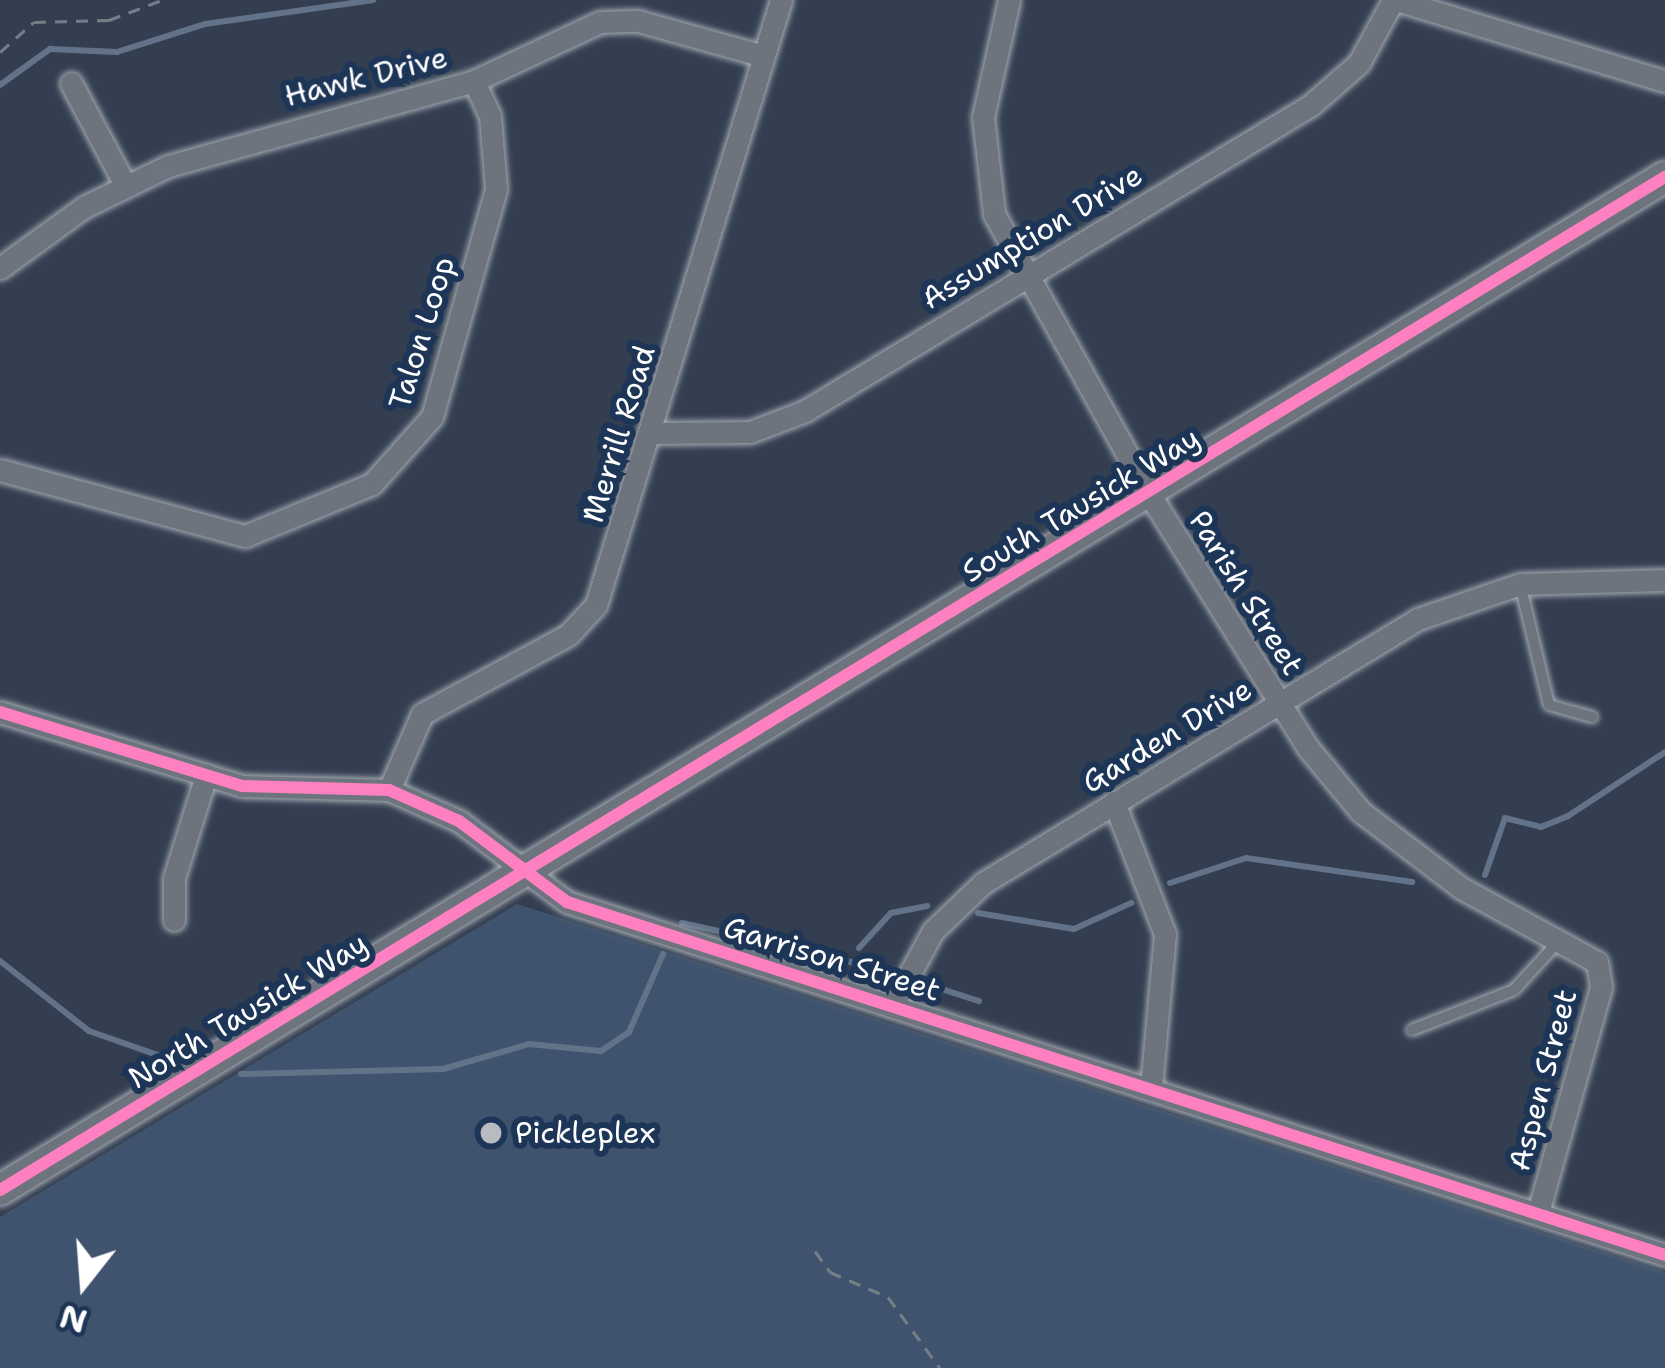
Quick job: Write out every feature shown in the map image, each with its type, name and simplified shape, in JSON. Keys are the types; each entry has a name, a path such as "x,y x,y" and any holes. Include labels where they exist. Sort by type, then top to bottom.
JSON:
{"main road":[{"name":"South Tausick Way","path":"521,873 1665,178"},
{"name":"North Tausick Way","path":"0,1190 521,873"}],"street":[{"name":"Merrill Road","path":"389,790 431,705 585,622 651,433 781,0"},
{"name":"Parish Street","path":"1010,0 982,149 994,214 1023,276 1148,492 1279,704 1394,841 1598,962"},
{"name":"Assumption Drive","path":"651,433 778,423 1324,95 1376,40 1395,0"},
{"path":"1395,0 1665,81"},
{"name":"Hawk Drive","path":"0,268 125,185 261,134 474,81 617,20 763,56"},
{"name":"Talon Loop","path":"0,470 245,536 372,484 432,416 496,189 490,116 474,81"},
{"path":"71,83 125,185"},
{"name":"Garden Drive","path":"894,1003 950,910 1114,802 1418,619 1520,584 1665,580"},
{"name":"Garrison Street","path":"0,712 206,776 272,790 389,790 459,820 521,873 567,902 894,1003 1665,1255"},
{"path":"173,920 174,878 206,776"},
{"path":"1114,802 1165,934 1151,1087"},
{"name":"Aspen Street","path":"1538,1213 1601,987 1598,962"}],"lane":[{"path":"1520,584 1549,705 1592,717"},
{"path":"1412,1030 1514,990 1560,940"}],"path":[{"path":"0,52 34,22 109,20 162,0"},
{"path":"814,1251 830,1272 888,1297 940,1368"}],"shaded area":[{"path":"517,904 1665,1272 1665,1368 0,1368 0,1217"}],"waterway":[{"path":"0,85 50,49 117,52 205,24 373,0"},
{"path":"1485,875 1505,818 1541,827 1568,816 1665,752"},
{"path":"1170,883 1246,858 1412,882"},
{"path":"978,913 1074,929 1131,903"},
{"path":"859,948 891,913 927,906"},
{"path":"682,923 835,956"},
{"path":"241,1074 443,1069 529,1044 601,1051 629,1032 663,954"},
{"path":"836,958 891,973"},
{"path":"0,961 89,1031 166,1058"},
{"path":"920,982 979,1001"}],"cycle path":[{"path":"0,1190 1665,177"},
{"path":"0,712 242,786 389,790 459,821 567,902 1665,1255"}],"place":[{"name":"Pickleplex","path":"491,1133"}]}
